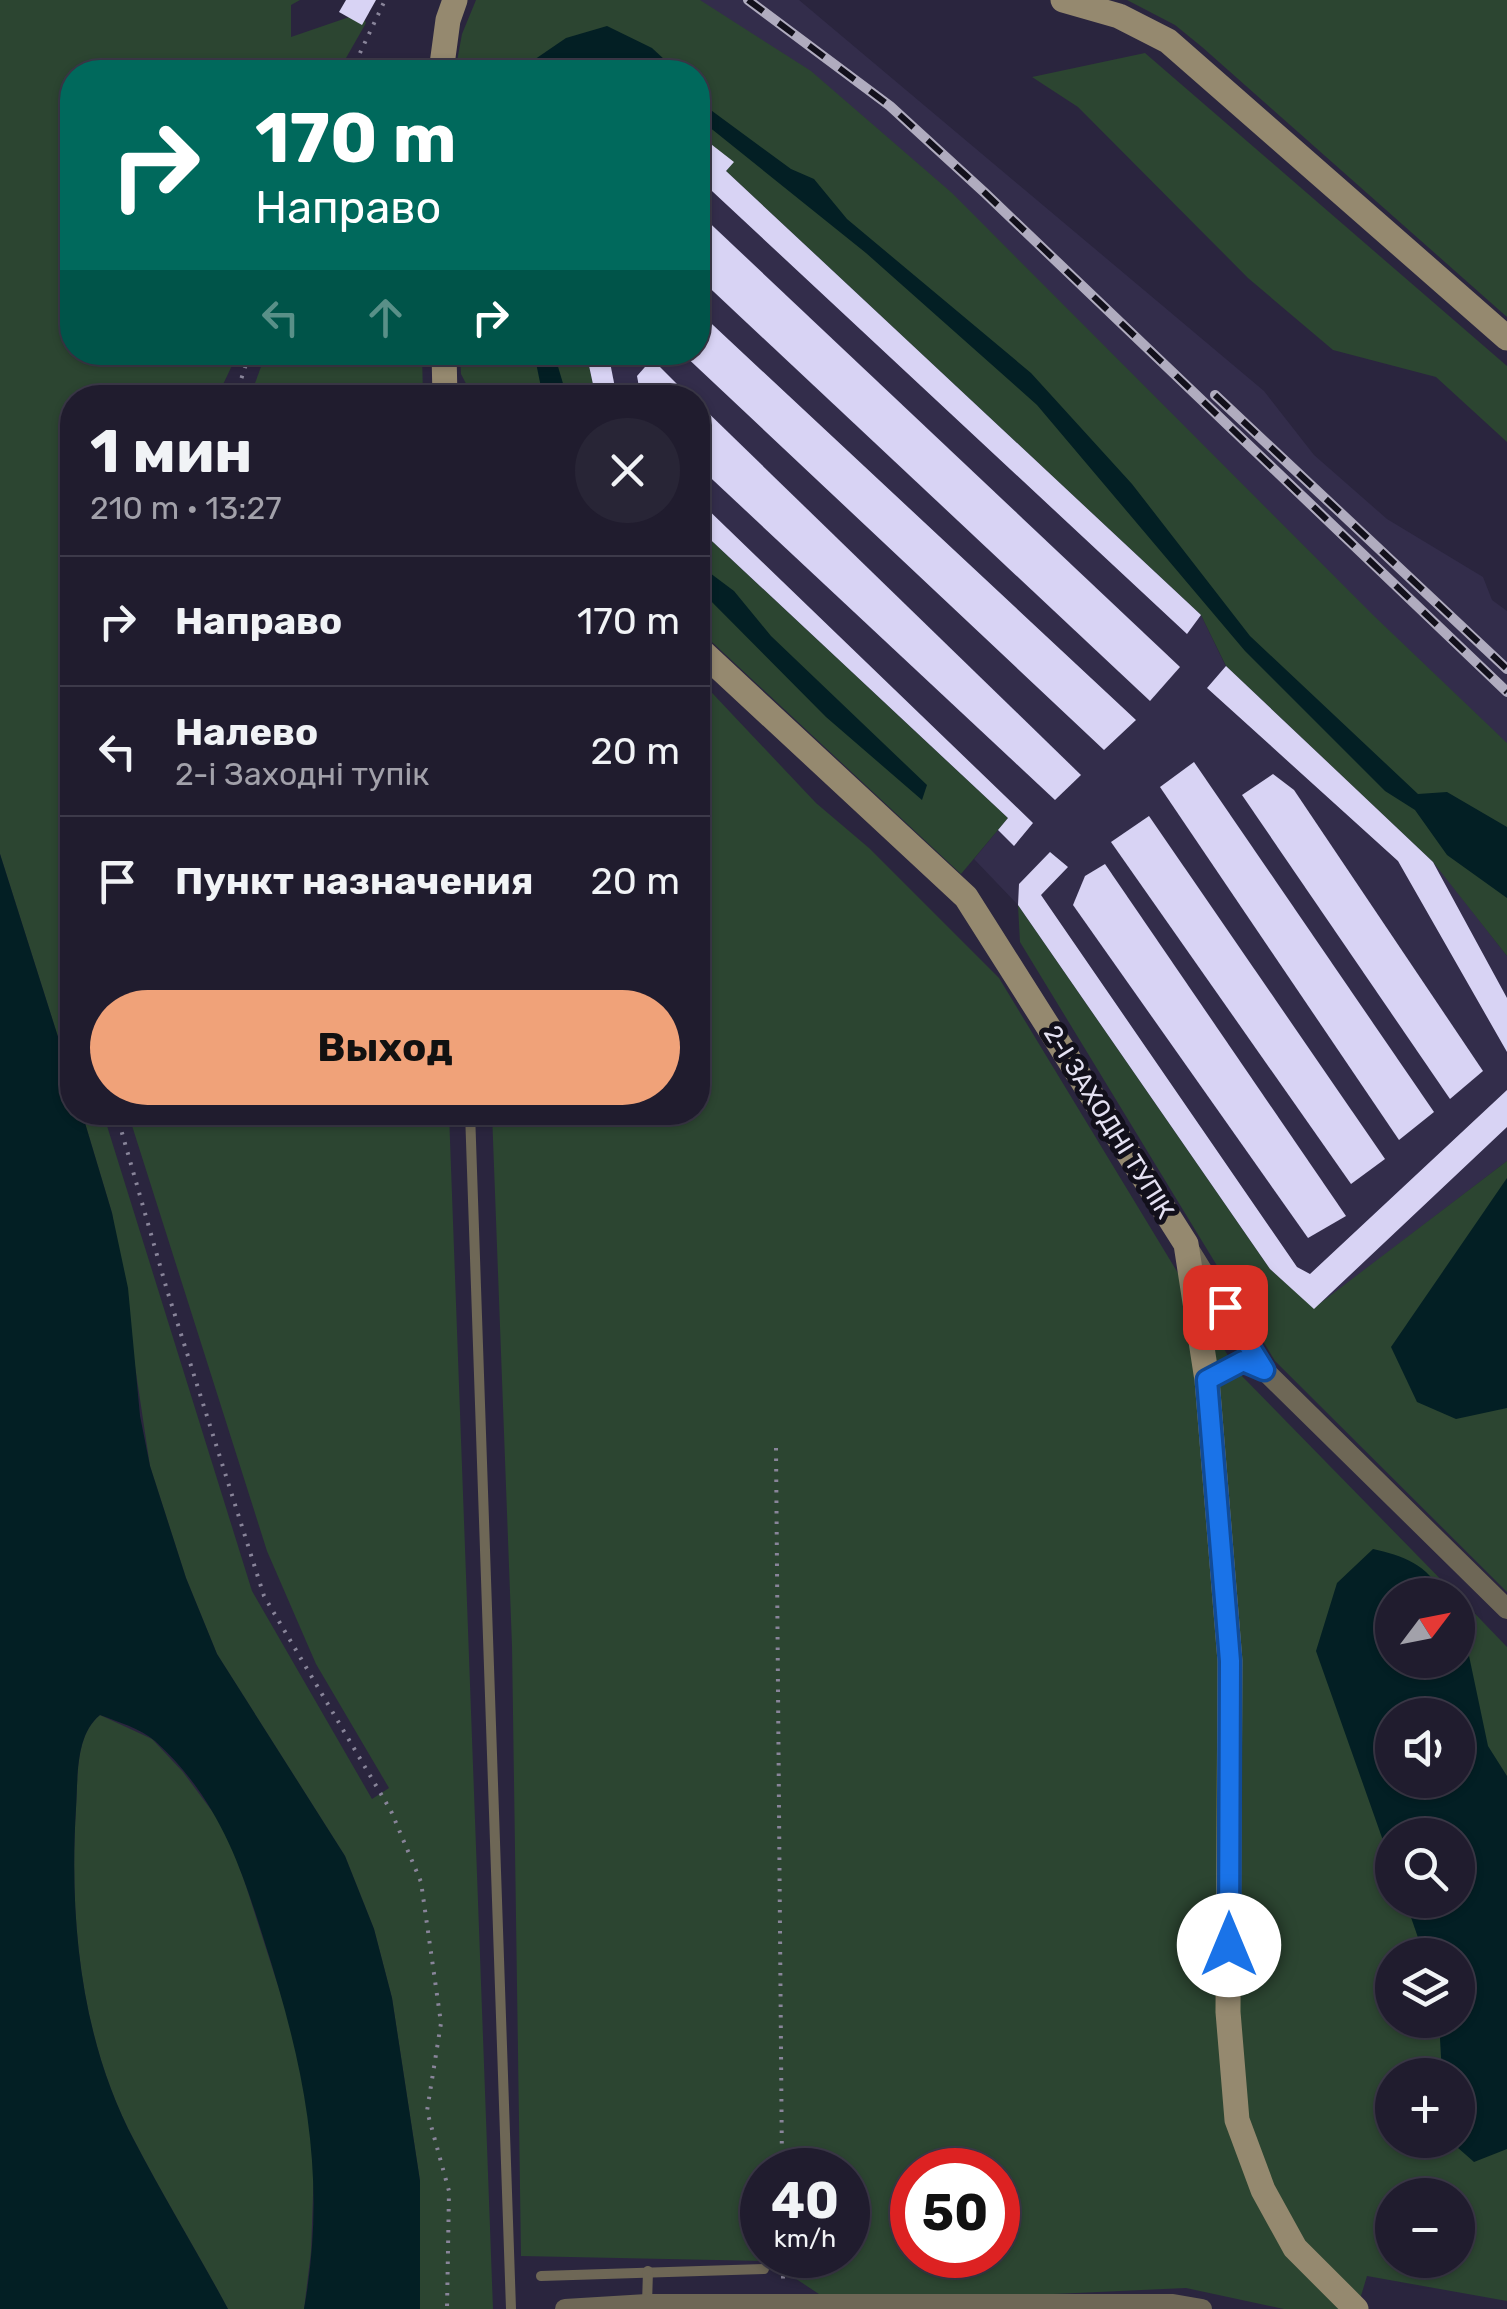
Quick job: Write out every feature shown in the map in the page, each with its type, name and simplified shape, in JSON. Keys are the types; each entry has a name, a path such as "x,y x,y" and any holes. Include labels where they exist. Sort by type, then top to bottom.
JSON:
{"main road":[{"path":"443,60 455,0"},
{"path":"1063,0 1118,16 1168,41 1507,338"},
{"name":"2-І ЗАХОДНІ ТУПІК","path":"710,659 966,897 1186,1244"},
{"path":"1186,1244 1207,1380 1230,1661 1228,2012 1237,2120 1263,2190 1295,2248 1356,2309"}],"street":[{"name":"2-І ЗАХОДНІ ТУПІК","path":"1186,1244 1264,1370 1507,1609"},
{"path":"1207,1380 1243,1361 1264,1370"},
{"path":"565,2309 647,2304 1173,2304 1202,2309"}],"lane":[{"path":"470,1125 511,2309"},
{"path":"541,2276 740,2269"},
{"path":"647,2304 648,2271"}],"path":[{"path":"357,60 385,0"},
{"path":"120,1125 167,1290 264,1596 390,1811 421,1882 442,2023 427,2111 449,2191 447,2309"},
{"path":"776,1448 782,2148"},
{"path":"783,2278 784,2306"}],"shaded area":[{"path":"0,0 300,0 291,5 291,37 361,13 366,23 345,60 60,60 60,365 232,365 223,385 60,385 60,1043 0,854"},
{"path":"476,0 700,0 811,71 952,193 1373,615 1507,743 1507,956 1433,862 1226,666 1201,615 726,171 733,162 710,144 710,60 457,60 462,34"},
{"path":"637,0 799,0 1264,391 1314,455 1387,519 1483,577 1492,600 1507,611 1507,781 710,66 710,60 704,60"},
{"path":"1127,0 1507,0 1507,317 1202,47 1175,25"},
{"path":"607,26 652,48 665,60 534,60 566,38"},
{"path":"1145,53 1507,366 1507,442 1436,377 1333,350 1248,278 1078,107 1032,77"},
{"path":"710,109 791,169 814,179 847,219 1031,373 1132,484 1250,636 1418,794 1447,792 1507,827 1507,898 1447,855 1415,810 1385,791 1245,651 1037,405 866,253 710,128"},
{"path":"710,144 1201,615 1226,667 1434,862 1507,956 1507,1161 1314,1309 1270,1269 1018,905 974,859 1008,818 710,539 710,385 593,385 589,365 710,365"},
{"path":"262,365 422,365 423,385 254,385"},
{"path":"461,365 589,365 593,385 467,385"},
{"path":"536,365 558,365 563,385 541,385"},
{"path":"710,539 1008,818 961,874 710,640"},
{"path":"710,573 734,591 771,636 927,785 922,800 826,717 710,600"},
{"path":"710,691 816,803 869,848 999,978 1238,1372 1439,1578 1375,1578 1375,1678 1475,1678 1475,1614 1507,1647 1507,2301 1378,2278 1475,2278 1475,2178 1375,2178 1375,2277 1367,2276 1357,2309 1284,2309 1186,2288 834,2304 795,2278 870,2278 870,2148 740,2148 740,2260 521,2256 512,1646 492,1125 710,1125"},
{"path":"0,854 60,1043 60,1125 86,1125 112,1213 128,1288 140,1416 150,1466 186,1578 217,1654 345,1856 374,1929 392,1998 420,2181 420,2309 304,2309 314,2213 308,2122 290,2032 255,1912 224,1833 195,1785 149,1736 100,1715 86,1734 79,1758 74,1850 77,1936 91,2021 102,2063 135,2142 228,2309 0,2309"},
{"path":"1018,905 1270,1269 1314,1308 1507,1161 1507,1592 1275,1361 1020,942"},
{"path":"86,1125 107,1125 252,1591 372,1799 389,1788 316,1664 267,1551 132,1125 449,1125 493,2309 420,2309 420,2181 392,1998 374,1929 345,1856 217,1654 186,1578 150,1466 112,1213"},
{"path":"1507,1178 1507,1408 1456,1419 1417,1402 1391,1347"},
{"path":"1373,1549 1404,1558 1422,1569 1432,1578 1375,1578 1375,1678 1474,1678 1488,1746 1507,1776 1507,2149 1474,2162 1469,2158 1475,2158 1475,2058 1441,2058 1440,2038 1475,2038 1475,1938 1418,1938 1411,1918 1475,1918 1475,1818 1375,1818 1316,1651 1337,1583"},
{"path":"100,1715 152,1739 183,1772 226,1830 246,1886 290,2023 307,2095 314,2167 304,2309 228,2309 135,2142 102,2063 77,1937 74,1851 79,1758 86,1734"}],"building":[{"path":"346,0 376,0 362,25 339,12"},
{"path":"710,143 734,162 726,171 1201,615 1187,634 710,189"},
{"path":"710,223 1180,667 1150,701 710,288"},
{"path":"710,322 1136,720 1104,750 695,365 710,365"},
{"path":"589,365 611,365 614,385 593,385"},
{"path":"647,365 658,365 678,385 639,385 637,376"},
{"path":"710,415 1081,775 1055,800 710,477"},
{"path":"710,512 1033,823 1014,846 998,830 1008,818 710,539"},
{"path":"1226,666 1433,862 1507,998 1507,1052 1398,861 1207,688"},
{"path":"1194,762 1434,1112 1399,1140 1160,787"},
{"path":"1273,774 1294,790 1483,1071 1450,1099 1242,795"},
{"path":"1149,816 1385,1159 1351,1184 1111,842"},
{"path":"1050,852 1068,867 1041,895 1297,1267 1310,1274 1507,1090 1507,1127 1314,1309 1270,1269 1018,905 1019,884"},
{"path":"1105,864 1346,1216 1308,1238 1073,905 1085,876"}],"railway":[{"path":"748,0 890,106 1507,692"},
{"path":"1215,395 1507,669"}],"route":[{"path":"1225,1307 1264,1370 1243,1361 1207,1380 1230,1661 1229,1945"}]}
